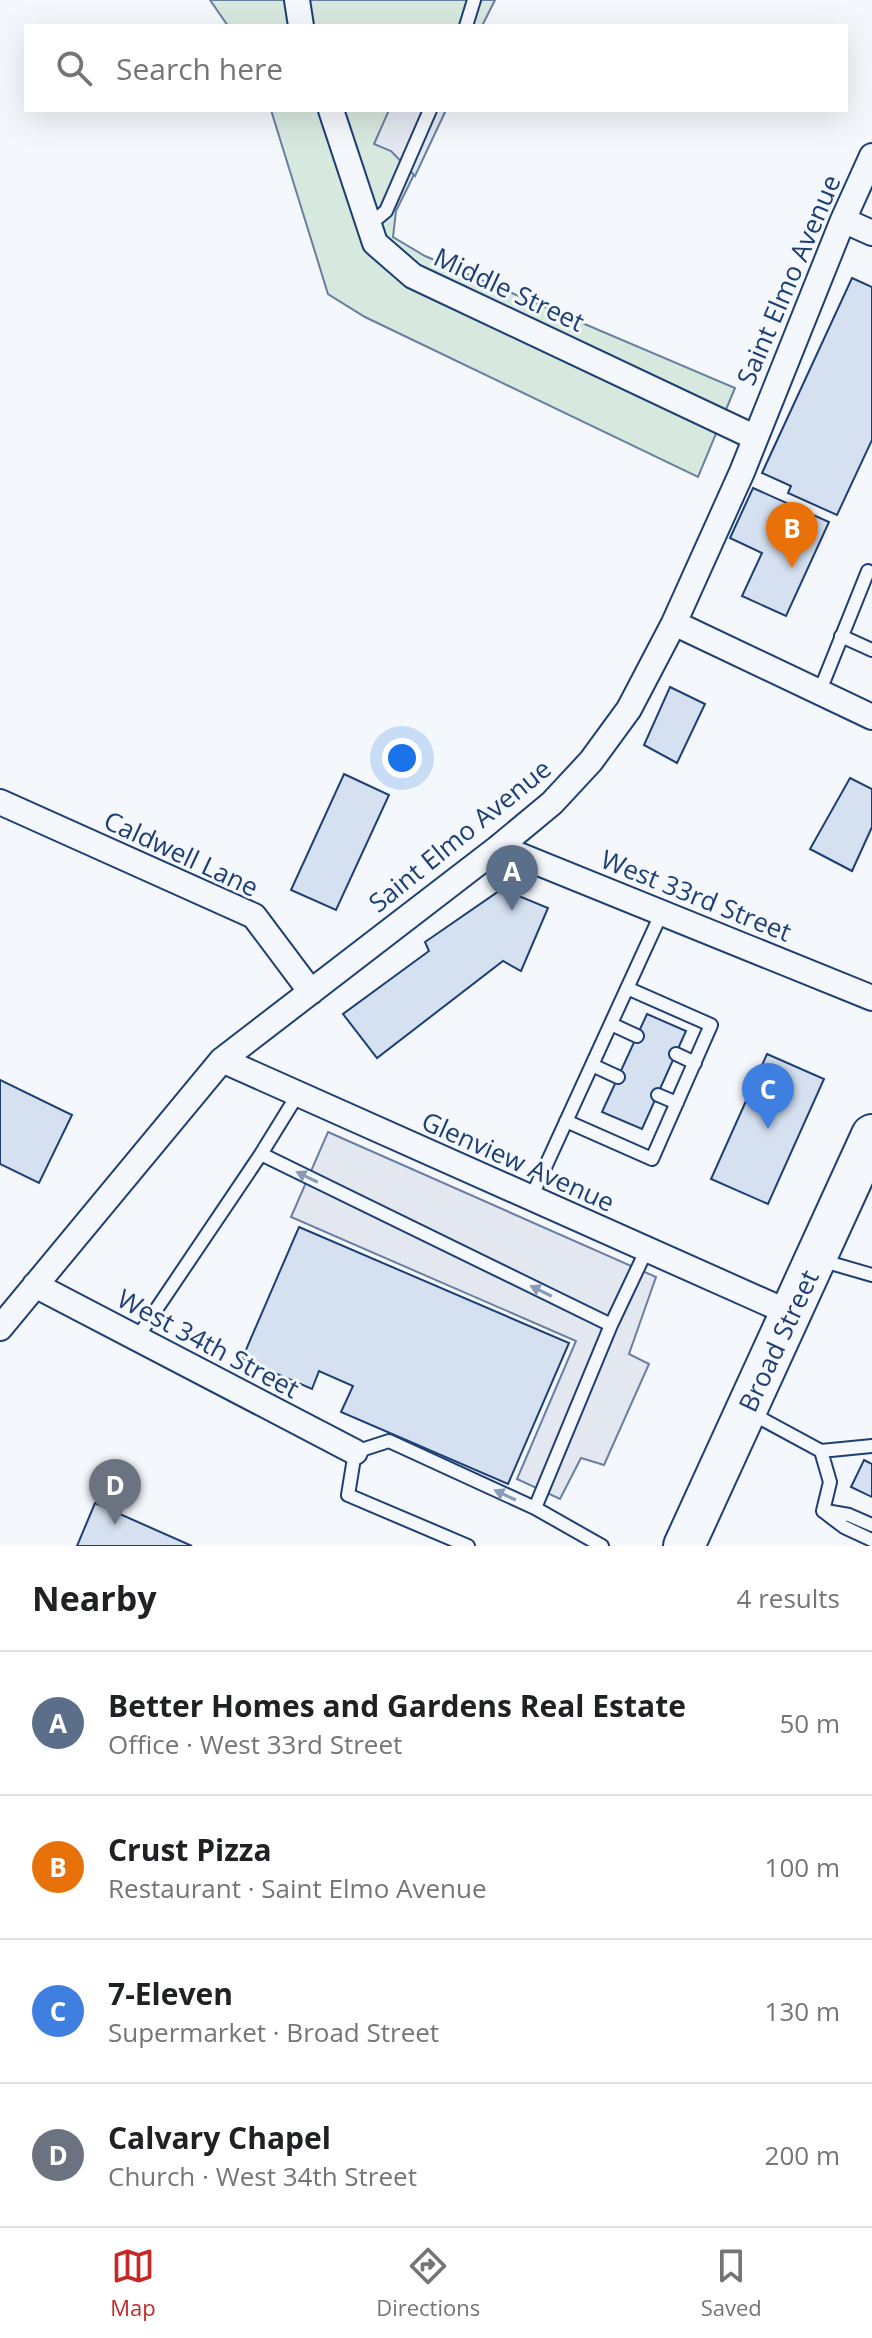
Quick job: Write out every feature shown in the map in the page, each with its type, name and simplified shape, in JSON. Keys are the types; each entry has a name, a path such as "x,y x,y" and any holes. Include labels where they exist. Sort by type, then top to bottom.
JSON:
{"main road":[{"name":"Broad Street","path":"684,1546 872,1135"}],"street":[{"path":"297,0 301,24"},
{"name":"Middle Street","path":"332,112 375,243 413,276 754,437"},
{"name":"Saint Elmo Avenue","path":"0,1328 222,1060 499,847 552,803 591,761 629,709 674,623 742,472 843,220 872,156"},
{"path":"843,220 872,233"},
{"path":"674,623 872,717"},
{"name":"Caldwell Lane","path":"0,802 254,916 311,992"},
{"name":"West 33rd Street","path":"499,847 872,998"},
{"name":"Glenview Avenue","path":"222,1060 792,1314"},
{"name":"West 34th Street","path":"35,1285 355,1452"}],"lane":[{"path":"467,24 474,0"},
{"path":"369,225 386,211 429,112"},
{"path":"819,693 868,571"},
{"path":"841,636 872,650"},
{"path":"531,1198 662,912"},
{"path":"566,1121 652,1159 711,1025 627,988"},
{"path":"611,1024 637,1036"},
{"path":"676,1054 695,1063"},
{"path":"592,1065 618,1077"},
{"path":"137,1338 298,1094"},
{"path":"658,1095 677,1103"},
{"path":"261,1154 611,1325"},
{"path":"535,1508 611,1325 646,1251"},
{"path":"817,1259 872,1275"},
{"path":"747,1411 821,1451 866,1446 872,1452"},
{"path":"468,1546 348,1495 355,1452 389,1441 535,1508 599,1545"},
{"path":"821,1451 830,1482 823,1511"},
{"path":"823,1511 849,1515 872,1525"},
{"path":"823,1511 844,1527 872,1540"}],"shaded area":[{"path":"210,0 495,0 483,24 227,24"},
{"path":"272,112 445,112 396,211 393,237 425,256 735,388 698,477 365,317 328,294"},
{"path":"388,112 445,112 415,176 391,151 374,144"},
{"path":"328,1132 656,1277 629,1354 649,1364 604,1465 581,1458 560,1499 517,1479 576,1341 291,1217"}],"building":[{"path":"852,278 872,287 872,440 837,515 788,493 791,486 762,473"},
{"path":"753,488 829,522 786,616 742,596 762,553 730,538"},
{"path":"670,687 705,704 677,763 644,745"},
{"path":"344,774 389,795 336,910 291,890"},
{"path":"850,778 872,789 872,827 852,871 810,849"},
{"path":"502,889 548,908 521,971 503,961 377,1058 343,1014 429,951 425,942"},
{"path":"647,1014 686,1031 642,1129 602,1112"},
{"path":"767,1054 824,1079 768,1204 711,1179"},
{"path":"0,1080 72,1115 39,1183 0,1164"},
{"path":"299,1227 569,1343 508,1484 341,1412 353,1386 319,1371 312,1389 242,1359"},
{"path":"864,1460 872,1464 872,1497 851,1487"},
{"path":"95,1503 192,1546 77,1546"}],"place":[{"name":"Crust Pizza","path":"792,568"},
{"name":"Better Homes and Gardens Real Estate","path":"512,911"},
{"name":"7-Eleven","path":"768,1129"},
{"name":"Calvary Chapel","path":"115,1525"}]}
